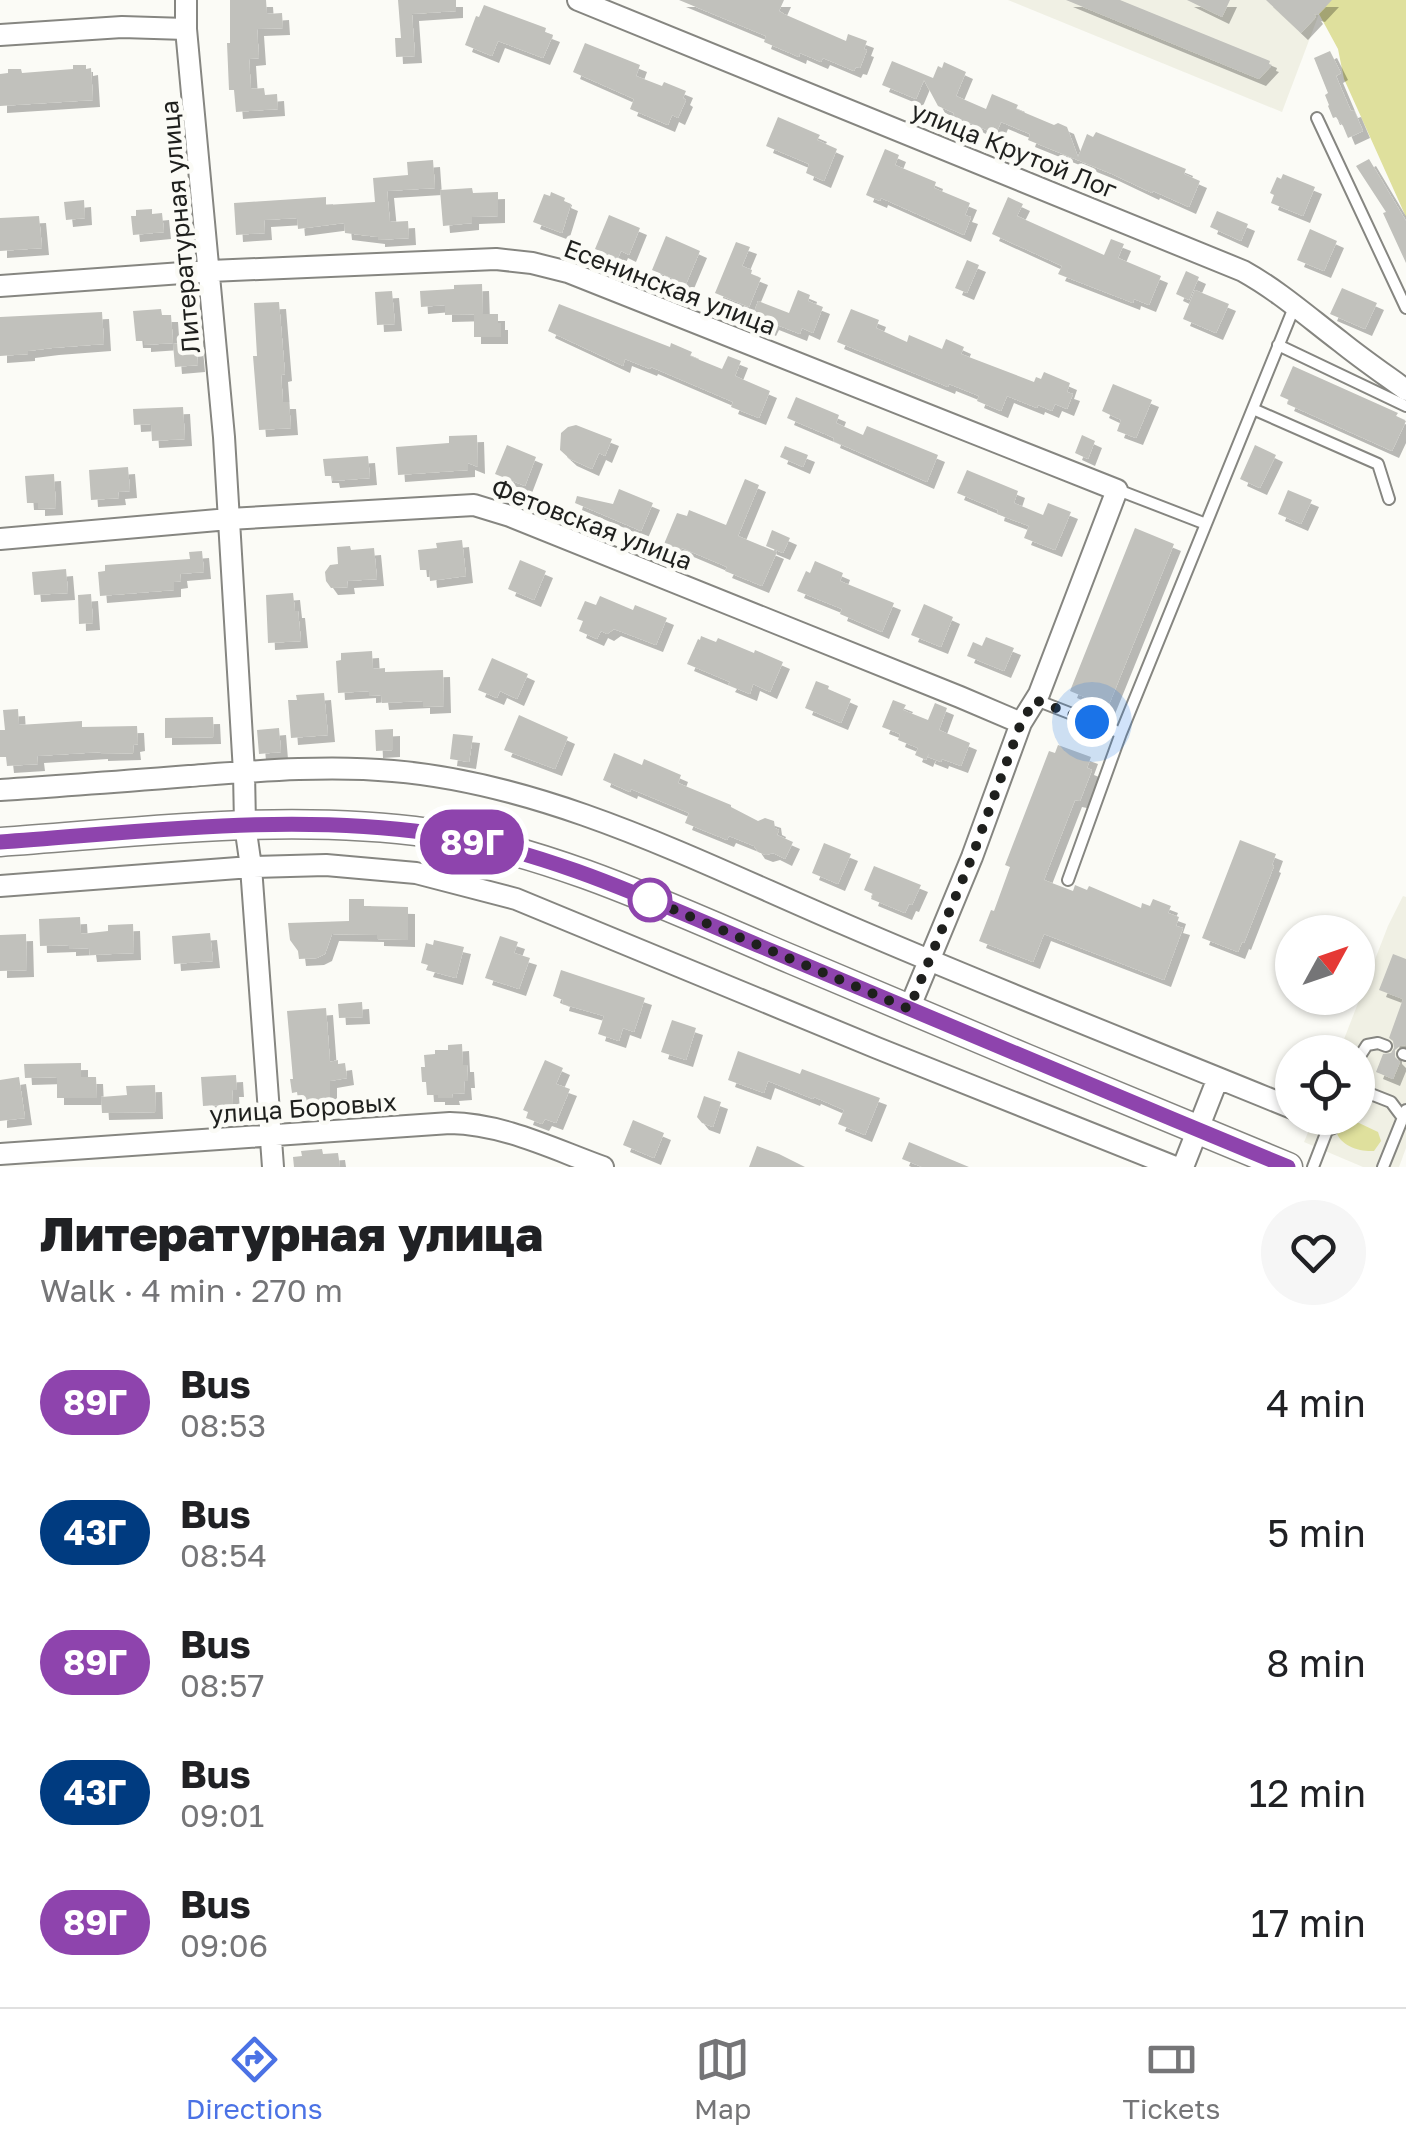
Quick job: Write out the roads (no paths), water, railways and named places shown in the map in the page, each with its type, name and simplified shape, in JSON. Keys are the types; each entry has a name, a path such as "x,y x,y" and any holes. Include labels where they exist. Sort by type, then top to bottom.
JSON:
{"main road":[{"path":"0,842 311,824 432,834 502,849 637,894 1288,1167"}],"street":[{"name":"Литературная улица","path":"186,0 229,519 245,825 273,1167"},
{"name":"улица Крутой Лог","path":"578,0 1243,271 1295,304 1406,390"},
{"path":"0,36 122,26 186,28"},
{"name":"Есенинская улица","path":"0,286 210,271 496,259 550,268 1117,490"},
{"path":"909,1009 1117,490"},
{"name":"Фетовская улица","path":"0,538 229,519 474,505 1021,723"},
{"path":"0,790 319,769 394,771 466,781 610,824 1275,1101"},
{"path":"0,886 251,867 326,865 416,873 516,899 1174,1167"},
{"path":"1183,1167 1218,1078"},
{"name":"улица Боровых","path":"0,1154 450,1123 502,1130 604,1167"}],"lane":[{"path":"1317,118 1406,308"},
{"path":"1068,880 1121,733 1295,304"},
{"path":"1278,346 1406,406"},
{"path":"1252,410 1378,464 1389,499"},
{"path":"1117,490 1206,524"},
{"path":"1035,700 1121,733"},
{"path":"1375,1044 1386,1046"},
{"path":"1375,1096 1405,1114 1383,1167"},
{"path":"1312,1167 1322,1135"}]}
